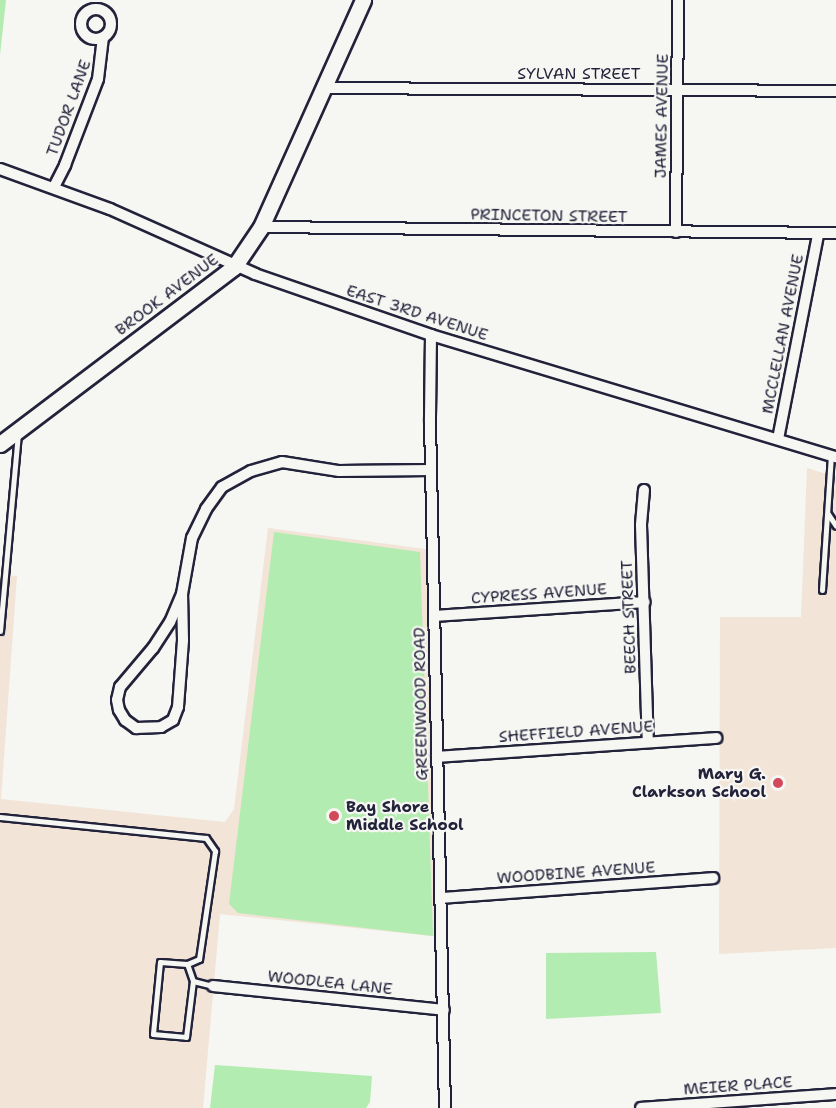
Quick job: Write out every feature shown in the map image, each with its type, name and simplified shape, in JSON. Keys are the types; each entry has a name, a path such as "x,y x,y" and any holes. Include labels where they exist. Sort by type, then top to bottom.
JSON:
{"street":[{"name":"BROOK AVENUE","path":"0,444 234,267 261,227 363,0"},
{"name":"JAMES AVENUE","path":"676,232 678,0"},
{"name":"TUDOR LANE","path":"54,187 65,165 98,79 103,37"},
{"name":"SYLVAN STREET","path":"322,88 836,91"},
{"name":"EAST 3RD AVENUE","path":"0,169 54,187 184,242 234,267 431,335 833,456"},
{"name":"PRINCETON STREET","path":"261,227 818,235 836,233"},
{"name":"MCCLELLAN AVENUE","path":"778,439 818,235"},
{"name":"GREENWOOD ROAD","path":"431,335 431,470 446,1108"},
{"path":"182,594 170,622 153,648 120,687 117,700 119,710 125,720 136,728 161,727 173,720 178,707 183,640 182,594 192,538 206,509 222,487 250,471 282,462 339,471 431,470"},
{"name":"BEECH STREET","path":"644,490 641,525 648,742"},
{"name":"CYPRESS AVENUE","path":"435,616 645,602"},
{"name":"SHEFFIELD AVENUE","path":"437,757 716,738"},
{"name":"WOODBINE AVENUE","path":"441,898 713,878"},
{"name":"WOODLEA LANE","path":"213,986 444,1010"},
{"name":"MEIER PLACE","path":"641,1108 836,1094"}],"lane":[{"path":"0,631 19,429"},
{"path":"822,590 833,456"},
{"path":"827,513 836,526"},
{"path":"0,817 206,838 215,851 199,959 187,964 160,962 153,1035 186,1037 193,981 187,964"},
{"path":"193,981 213,986"}],"shaded area":[{"name":"Mary G. Clarkson School","path":"807,468 836,477 836,948 719,954 720,617 801,617"},
{"name":"Bay Shore Middle School","path":"268,528 433,550 442,937 220,914 203,1108 0,1108 0,575 17,576 1,799 225,822 234,809"}],"green space":[{"path":"0,0 6,0 0,55"},
{"path":"274,532 420,552 433,936 238,913 229,904"},
{"path":"656,952 661,1013 546,1019 546,953"},
{"path":"215,1065 372,1076 370,1102 366,1108 210,1108"}],"place":[{"name":"Mary G. Clarkson School","path":"778,783"},
{"name":"Bay Shore Middle School","path":"334,816"}]}
